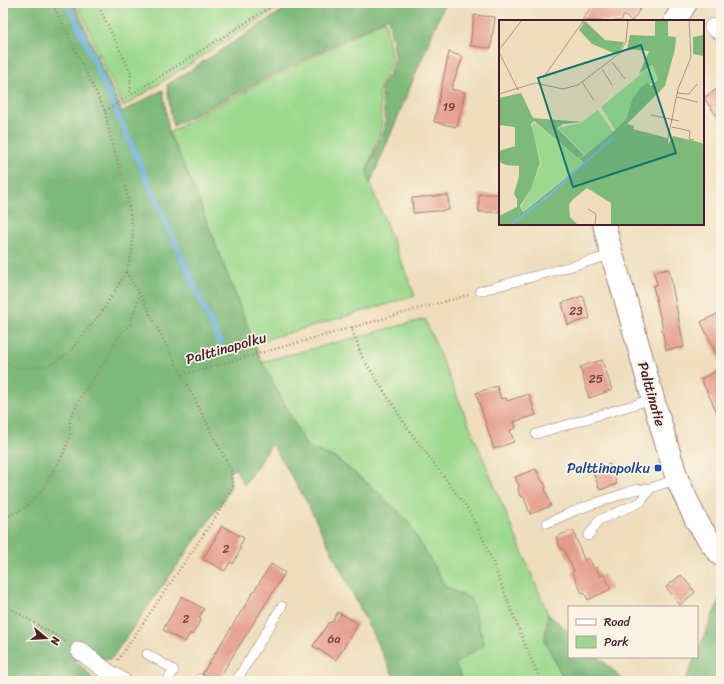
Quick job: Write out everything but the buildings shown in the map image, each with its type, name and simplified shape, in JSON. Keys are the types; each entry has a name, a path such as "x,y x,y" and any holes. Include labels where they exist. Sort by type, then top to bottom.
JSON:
{"street":[{"path":"676,20 686,3"},
{"name":"Palttinatie","path":"604,225 677,480 696,520 721,555"},
{"path":"79,650 116,677"}],"lane":[{"path":"480,291 612,255"},
{"path":"536,434 653,399"},
{"path":"547,523 579,509 627,492 651,488 677,480"},
{"path":"588,536 599,520 642,502 651,488"},
{"path":"236,681 282,606"},
{"path":"147,654 174,670 167,681"}],"path":[{"path":"3,363 19,368 47,366 67,355 104,309 126,272 132,252 133,232 126,189 112,143 105,111 52,3"},
{"path":"97,3 131,73 130,95"},
{"path":"105,111 277,3"},
{"path":"126,272 140,295 182,375"},
{"name":"Palttinapolku","path":"116,677 225,503 233,486 231,470 182,375 480,291"},
{"path":"3,520 26,507 43,488 63,455 70,435 70,418 82,395 109,356 118,337 130,324 140,295"},
{"path":"351,327 362,356 411,433 468,509 484,541 541,681"},
{"path":"3,604 79,650"}],"green space":[{"path":"3,3 74,3 122,112 163,90 169,133 191,181 262,362 307,447 335,458 373,488 406,519 446,587 471,599 484,645 455,664 463,681 396,681 308,504 272,444 244,485 236,469 229,471 231,486 222,502 111,659 74,659 95,681 3,681"},
{"path":"77,3 285,3 123,107"},
{"path":"294,3 445,3 370,184 367,170 386,126 381,90 396,59 388,17 173,126 167,85"},
{"path":"385,20 392,60 379,91 382,128 367,170 370,184 415,296 254,343 191,181 169,133 196,117"},
{"path":"425,319 548,614 545,641 565,681 463,681 455,665 471,599 446,587 406,519 373,488 336,458 307,447 262,362"},
{"path":"721,596 721,681 685,681 695,658 698,658 698,651"},
{"path":"548,614 568,631 568,658 599,658 625,681 565,681 545,641"}],"waterway":[{"path":"68,3 220,343"}],"place":[{"name":"Palttinapolku","path":"658,468"}]}
